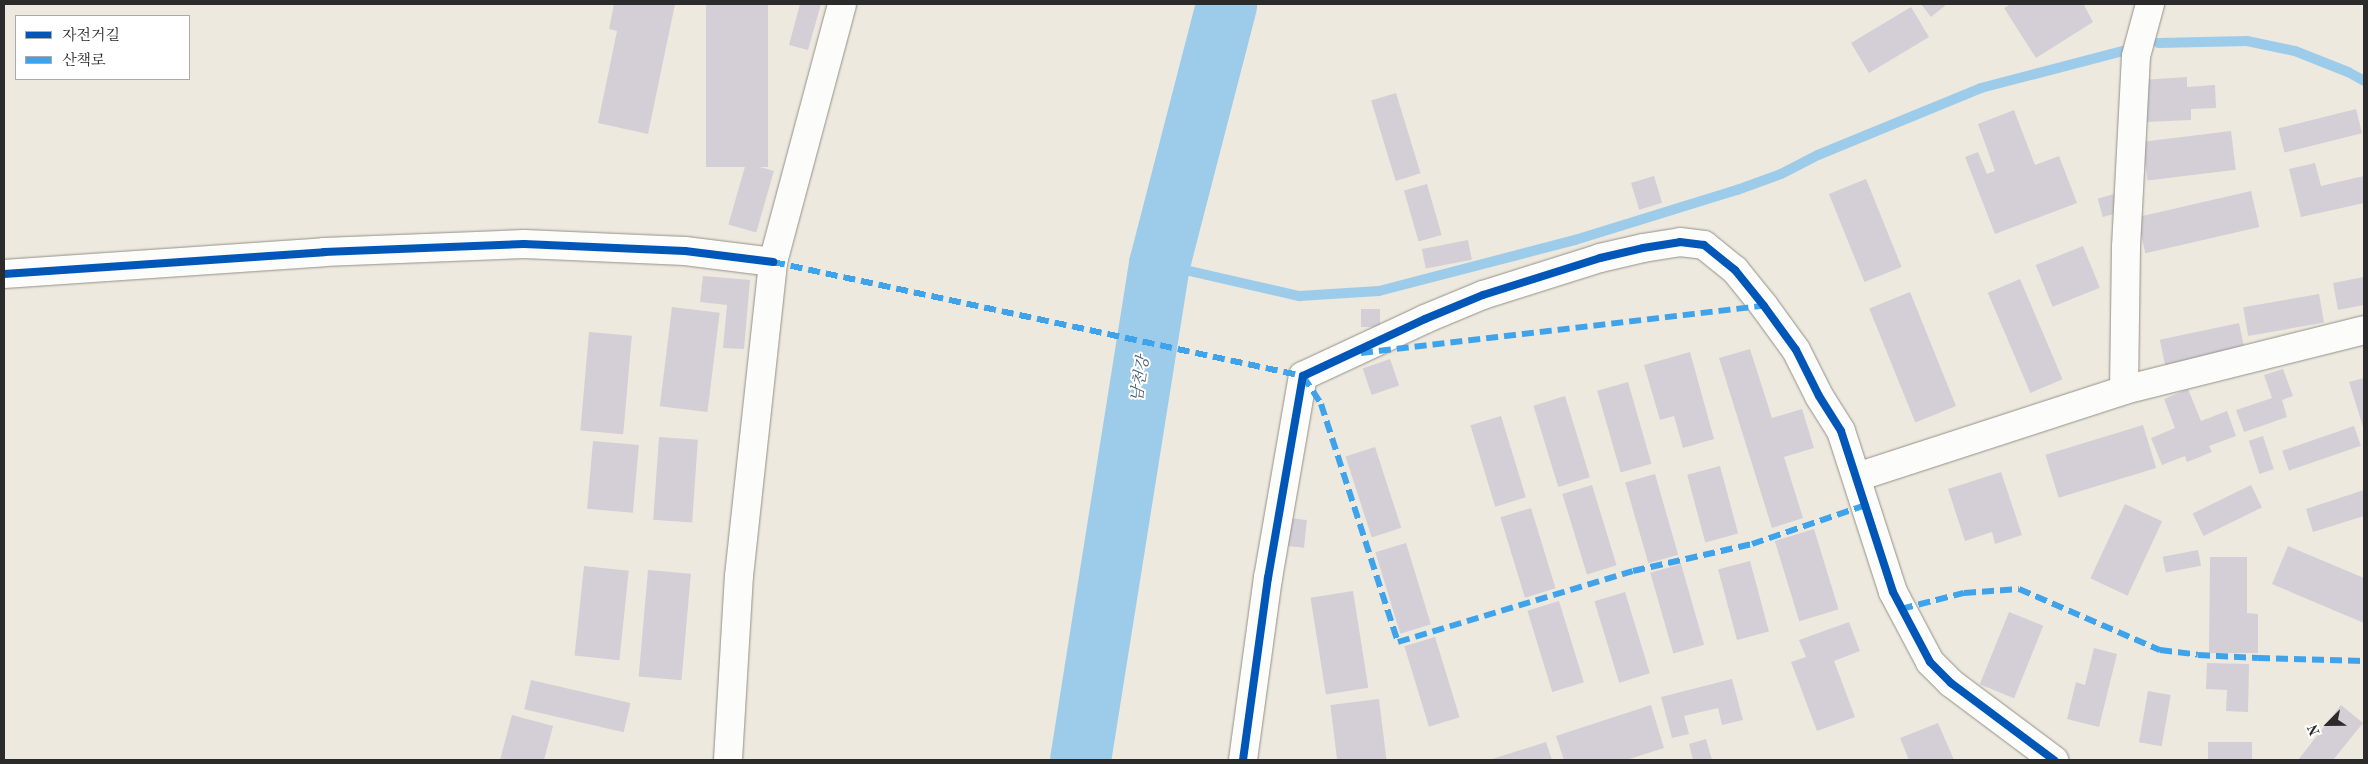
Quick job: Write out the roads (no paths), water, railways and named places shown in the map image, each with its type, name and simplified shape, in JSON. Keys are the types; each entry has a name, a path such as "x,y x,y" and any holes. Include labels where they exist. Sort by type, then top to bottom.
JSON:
{"street":[{"path":"728,760 739,576 773,262 842,4"},
{"path":"2124,390 2126,247 2136,56 2150,4"},
{"path":"1243,760 1268,578 1303,376 1425,319 1483,295 1600,258 1680,242 1704,245 1735,270 1796,350 1819,396 1841,432 1893,592 1930,662 1952,683 2054,760"},
{"path":"4,274 324,252 524,244 685,251 773,262"},
{"path":"1857,477 2124,390 2364,330"}],"waterway":[{"name":"남천강","path":"1080,760 1159,264 1226,4"},
{"path":"2158,43 2247,41 2295,51 2348,72 2364,81"},
{"path":"1159,264 1299,296 1379,291 1575,240 1737,190 1781,174 1818,155 1981,88 2123,51"}]}
